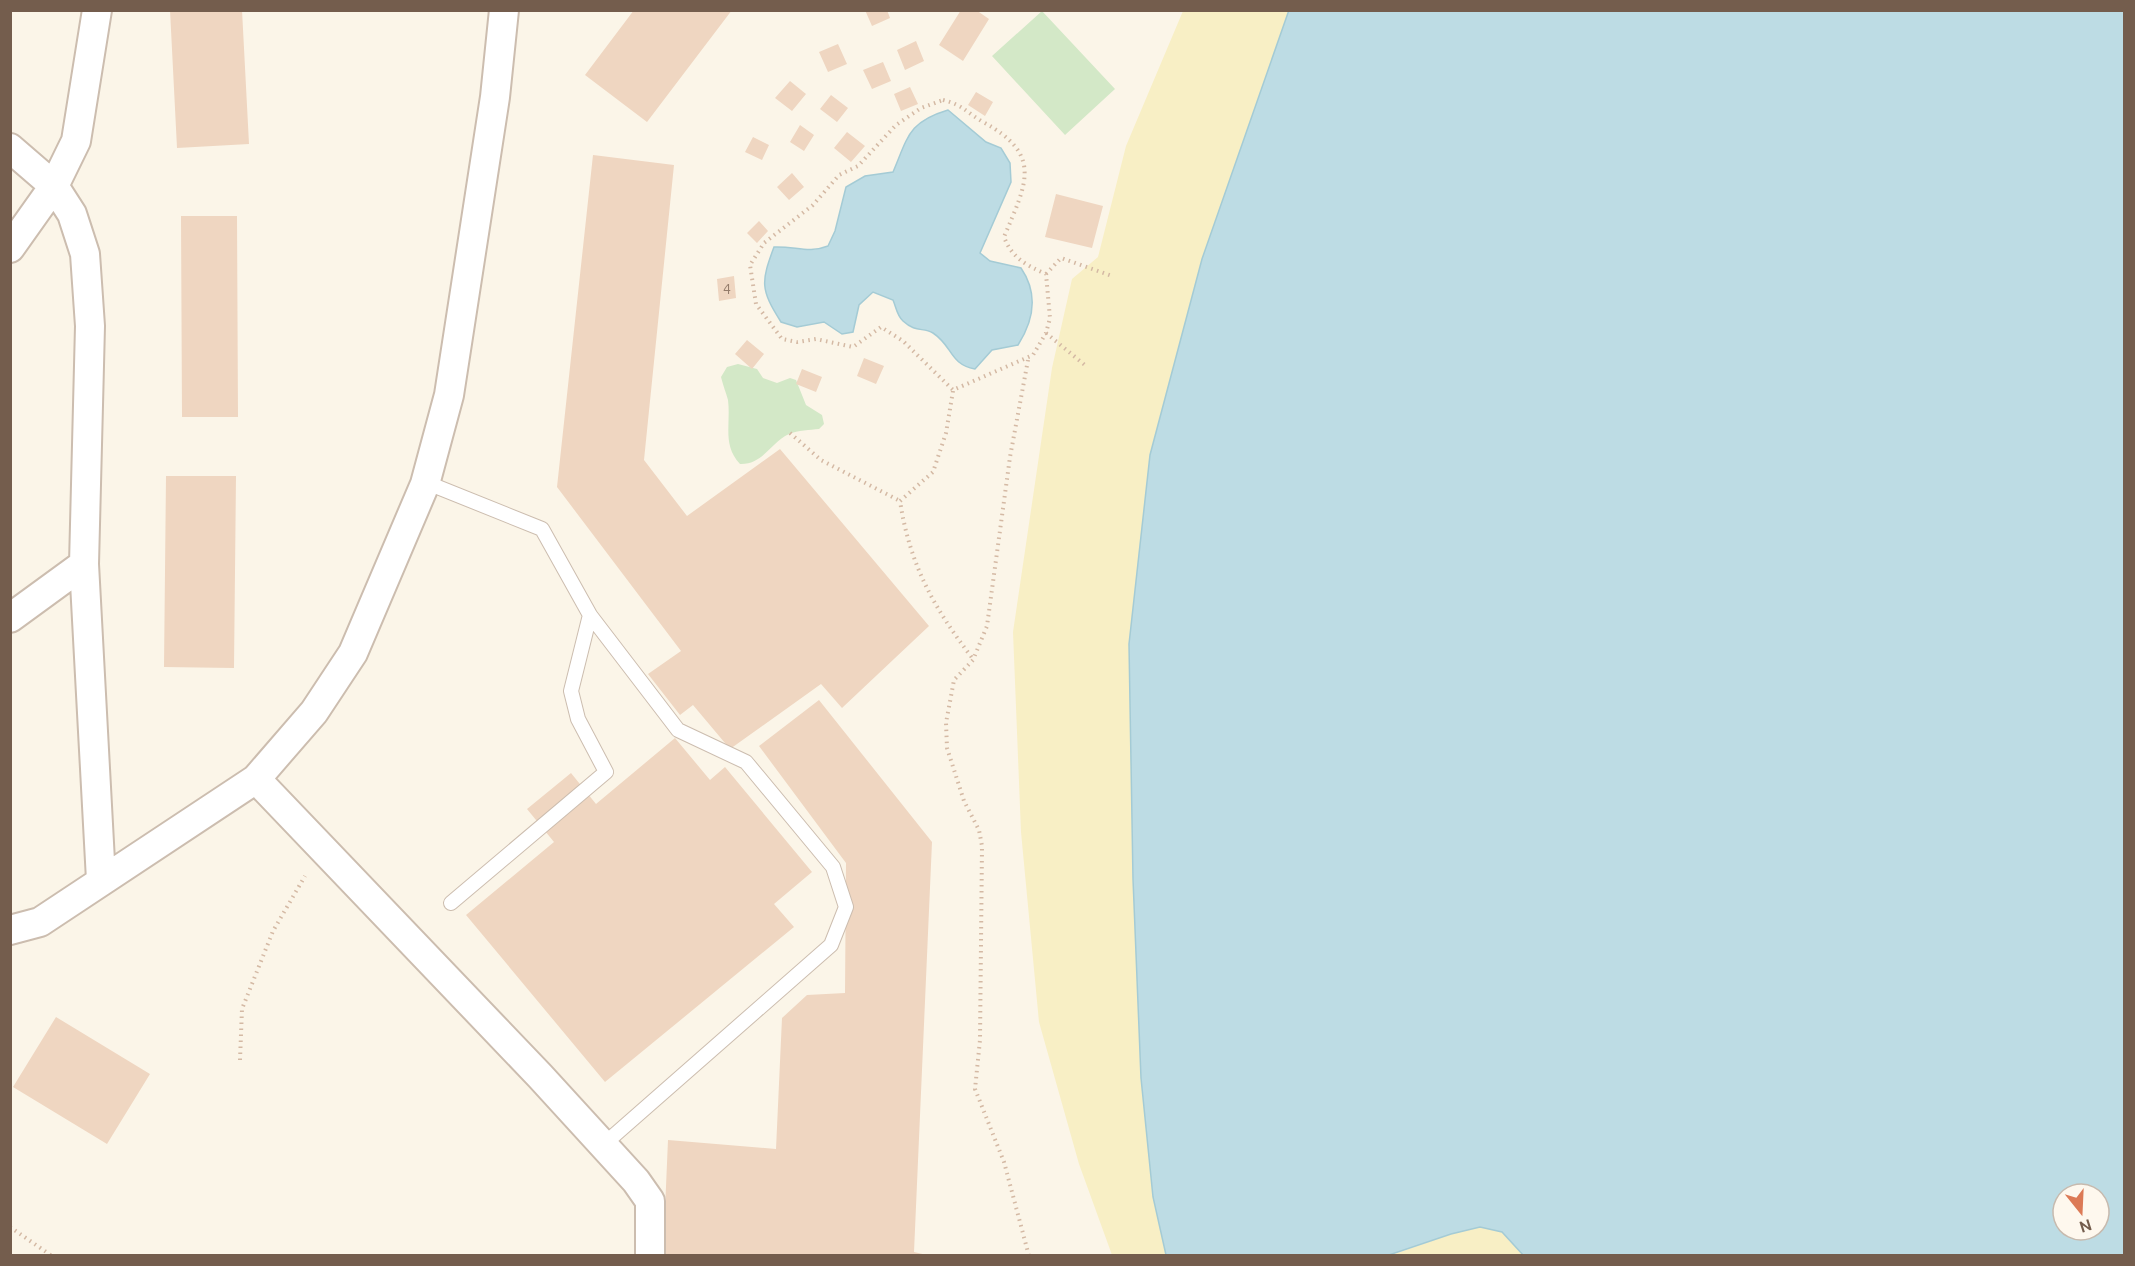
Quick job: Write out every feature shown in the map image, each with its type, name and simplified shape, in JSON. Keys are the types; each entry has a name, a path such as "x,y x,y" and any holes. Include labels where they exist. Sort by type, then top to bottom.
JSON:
{"street":[{"path":"10,248 54,186 76,141 98,10"},
{"path":"10,930 40,922 256,779 314,712 353,652 425,482 449,395 495,97 504,10"},
{"path":"10,148 54,186 72,214 85,254 90,326 84,564 101,880"},
{"path":"10,618 84,564"},
{"path":"256,779 540,1076 636,1181 650,1201 650,1256"}],"lane":[{"path":"425,482 542,530 590,615 678,730 746,762 833,867 846,907 831,945 602,1146"},
{"path":"452,903 606,772 578,718 571,691 590,615"}],"path":[{"path":"953,390 903,341 881,327 853,347 816,339 797,342 782,339 756,304 750,265 764,243 813,205 839,175 858,166 896,124 921,108 943,100 960,105 1004,133 1023,157 1026,179 1004,237 1011,253 1028,266 1046,274"},
{"path":"1029,1256 1004,1162 975,1089 980,1041 982,846 980,830 964,801 947,748 946,723 954,680 974,660 987,627 1010,458 1028,359 1046,333 1050,318 1046,274 1061,258 1112,276"},
{"path":"1046,333 1086,366"},
{"path":"953,390 1028,359"},
{"path":"900,501 933,472 946,433 953,390"},
{"path":"790,433 821,460 900,501"},
{"path":"900,501 906,540 940,616 974,660"},
{"path":"240,1060 242,1010 273,931 322,847"},
{"path":"10,1227 52,1256"}],"green space":[{"path":"1042,11 1115,89 1065,135 992,56"},
{"path":"738,364 757,369 763,378 777,383 790,378 796,380 806,405 822,415 824,424 819,429 789,434 755,461 740,464 734,457 729,442 728,400 721,377 727,367"}],"sand":[{"path":"1183,11 1289,11 1129,644 1133,879 1141,1078 1153,1197 1166,1255 1112,1255 1079,1164 1039,1022 1021,832 1013,632 1052,368 1072,279 1098,257 1126,146"},
{"path":"1480,1227 1502,1232 1524,1255 1389,1256 1451,1234"}],"water":[{"path":"1289,10 2124,11 2124,1255 1524,1256 1502,1232 1480,1227 1451,1234 1389,1255 1166,1255 1153,1197 1141,1078 1133,879 1129,644 1150,455 1202,259"},
{"path":"948,110 986,142 1001,148 1010,163 1011,182 980,253 990,261 1021,268 1026,277 1030,287 1032,306 1028,326 1018,345 992,350 975,369 967,367 956,359 933,333 912,327 903,321 893,300 873,292 859,305 853,332 842,334 824,322 797,327 781,322 769,301 765,285 765,277 774,247 808,250 828,246 835,231 846,187 865,176 893,172 911,132 925,120"}],"building":[{"path":"170,10 242,10 249,144 177,148"},
{"path":"634,10 732,10 647,122 585,75"},
{"path":"865,10 887,10 890,18 872,26"},
{"path":"961,10 976,10 989,19 963,61 939,45"},
{"path":"916,41 924,61 905,70 897,50"},
{"path":"838,44 847,64 828,72 819,52"},
{"path":"883,62 891,81 872,89 863,70"},
{"path":"790,81 806,94 792,111 775,98"},
{"path":"910,87 918,104 901,111 894,94"},
{"path":"976,92 993,102 985,116 968,105"},
{"path":"831,95 848,108 837,122 820,109"},
{"path":"800,125 814,135 804,151 790,142"},
{"path":"847,132 865,146 851,162 834,148"},
{"path":"753,137 769,145 762,160 745,152"},
{"path":"593,155 674,165 644,460 687,516 780,449 929,626 842,708 821,684 730,749 693,705 680,715 648,674 681,651 557,487"},
{"path":"792,173 804,187 789,200 777,187"},
{"path":"1056,194 1103,206 1092,248 1045,237"},
{"path":"181,216 237,216 238,417 182,417"},
{"path":"759,221 768,231 757,243 747,233"},
{"path":"734,276 736,298 719,301 717,279"},
{"path":"747,340 764,354 752,369 735,354"},
{"path":"864,358 884,366 876,384 857,376"},
{"path":"802,369 822,377 816,392 796,384"},
{"path":"166,476 236,476 234,668 164,667"},
{"path":"819,700 932,842 914,1252 931,1256 663,1256 668,1140 776,1149 782,1018 807,995 845,993 846,863 759,746"},
{"path":"675,738 710,780 725,767 812,872 774,904 794,927 605,1082 466,915 554,842 527,809 571,773 596,804"},
{"path":"56,1017 150,1074 107,1144 13,1087"}]}
